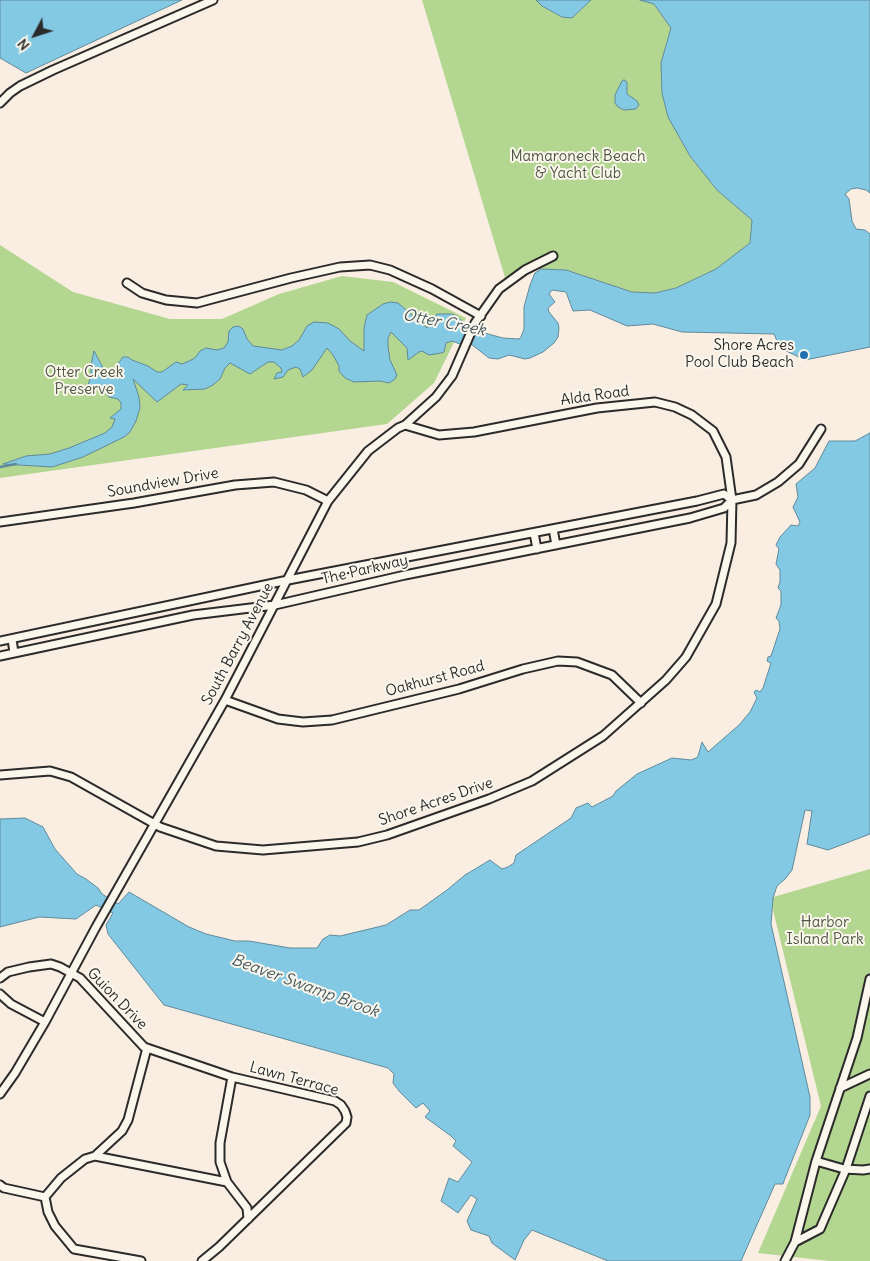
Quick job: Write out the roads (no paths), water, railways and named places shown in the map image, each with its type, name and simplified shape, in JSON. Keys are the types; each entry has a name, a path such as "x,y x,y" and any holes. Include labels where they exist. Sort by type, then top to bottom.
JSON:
{"street":[{"path":"0,103 20,86 53,70 213,0"},
{"name":"South Barry Avenue","path":"0,1094 15,1073 45,1022 116,891 225,700 328,501 368,451 398,428 405,425 436,397 452,376 475,323 499,289 519,274 553,256"},
{"path":"127,283 142,293 166,300 197,302 347,266 370,265 390,270 432,289 481,316"},
{"name":"Alda Road","path":"405,425 439,435 474,432 597,408 655,402 692,415 712,431 726,457 732,500"},
{"name":"The Parkway","path":"0,656 193,616 275,604 405,575 690,518 724,508 732,500 756,495 778,482 799,464 821,429"},
{"name":"Soundview Drive","path":"0,522 134,503 235,485 274,482 306,490 328,501"},
{"name":"The Parkway","path":"0,641 288,580 724,494 732,500"},
{"name":"Shore Acres Drive","path":"0,775 50,771 71,777 154,824 216,846 263,850 358,842 489,799 532,781 603,736 666,680 686,656 716,604 731,543 732,500"},
{"path":"553,529 556,545"},
{"path":"534,533 537,549"},
{"path":"12,639 14,653"},
{"name":"Oakhurst Road","path":"225,700 278,719 303,722 332,720 459,689 523,669 558,661 577,662 612,675 641,703"},
{"name":"Guion Drive","path":"0,978 8,972 29,966 51,964 71,973 80,978 132,1036 147,1048 128,1120 122,1131 96,1156 85,1159 65,1174 45,1197"},
{"path":"785,1261 795,1242 816,1161 857,1038 870,979"},
{"path":"0,994 11,1004 45,1022"},
{"name":"Lawn Terrace","path":"147,1048 232,1077 335,1101 341,1105 347,1117 346,1123 248,1219 202,1261"},
{"path":"840,1088 870,1074"},
{"path":"232,1077 220,1143 220,1162 226,1182 247,1208 248,1219"},
{"path":"795,1242 820,1228 846,1169 870,1096"},
{"path":"96,1156 226,1182"},
{"path":"816,1161 846,1169 870,1169"},
{"path":"0,1185 4,1188 45,1197 48,1212 55,1226 74,1248 141,1261"}],"water":[{"path":"0,0 182,0 26,73 0,58"},
{"path":"536,0 591,0 572,18 562,17 542,6"},
{"path":"640,0 870,0 870,193 857,188 851,189 845,194 849,199 852,221 856,229 865,230 870,234 870,347 805,360 780,348 774,334 682,332 653,324 627,326 590,310 573,311 566,292 552,290 549,294 555,302 548,308 558,323 558,337 543,352 530,358 525,359 509,355 498,359 489,358 471,344 460,344 452,341 446,343 444,352 429,355 422,351 408,360 407,348 391,332 388,338 388,347 390,360 397,375 389,383 380,381 354,382 345,378 339,371 339,366 333,355 327,348 312,370 303,377 300,369 296,367 288,370 283,377 274,379 277,373 282,372 281,368 274,362 268,362 250,374 230,363 225,368 220,379 213,385 205,389 183,390 188,385 181,384 157,402 133,379 139,397 140,408 130,432 124,437 83,457 52,467 3,464 26,456 50,454 69,448 105,433 112,427 115,419 110,418 121,409 121,403 118,399 109,397 100,388 94,386 81,390 88,385 91,376 94,351 108,377 123,357 128,357 157,372 162,372 176,362 182,364 195,358 200,351 206,348 217,350 224,348 228,342 229,331 233,327 238,326 243,329 247,339 253,346 282,350 292,346 299,340 307,326 314,322 328,323 339,329 350,341 364,351 364,328 367,315 383,304 390,302 398,303 427,328 437,314 451,314 457,316 467,326 477,331 503,338 519,339 524,329 524,307 530,285 535,273 541,269 566,270 632,292 655,293 676,288 716,269 750,243 752,220 717,190 690,156 668,117 662,93 661,63 671,28 654,4"},
{"path":"624,80 627,82 627,94 637,101 639,105 636,109 624,110 615,103 615,95"},
{"name":"Beaver Swamp Brook","path":"870,433 870,834 828,850 807,844 812,811 805,810 792,870 777,886 773,898 771,924 810,1097 810,1115 783,1184 775,1184 741,1261 608,1261 532,1230 524,1240 515,1260 492,1243 489,1236 471,1230 467,1221 477,1199 471,1195 458,1213 441,1201 449,1178 458,1182 472,1162 453,1146 456,1141 451,1136 425,1117 430,1111 423,1103 416,1108 399,1091 393,1083 394,1074 388,1068 164,1005 108,934 106,925 113,913 96,905 76,919 39,917 0,927 0,819 25,818 43,827 55,849 77,874 118,904 129,892 189,927 206,934 235,941 249,941 290,948 317,948 323,939 330,935 340,936 386,925 410,910 419,910 465,875 490,860 502,869 508,867 514,863 516,855 571,818 576,808 588,803 592,807 613,796 616,791 637,774 672,758 691,760 696,758 702,742 708,752 739,725 750,712 757,698 754,692 756,690 760,692 763,688 771,663 767,661 768,657 771,656 780,629 779,621 776,618 781,605 781,591 778,588 780,570 776,564 779,549 776,545 780,537 791,525 798,526 800,522 793,507 798,497 796,484 815,468 829,441 855,441"}],"waterway":[{"name":"Otter Creek","path":"0,467 16,464"}],"place":[{"name":"Shore Acres Pool Club Beach","path":"804,355"}],"park label":[{"name":"Mamaroneck Beach & Yacht Club","path":"578,166"},
{"name":"Otter Creek Preserve","path":"84,382"},
{"name":"Harbor Island Park","path":"825,932"}]}
